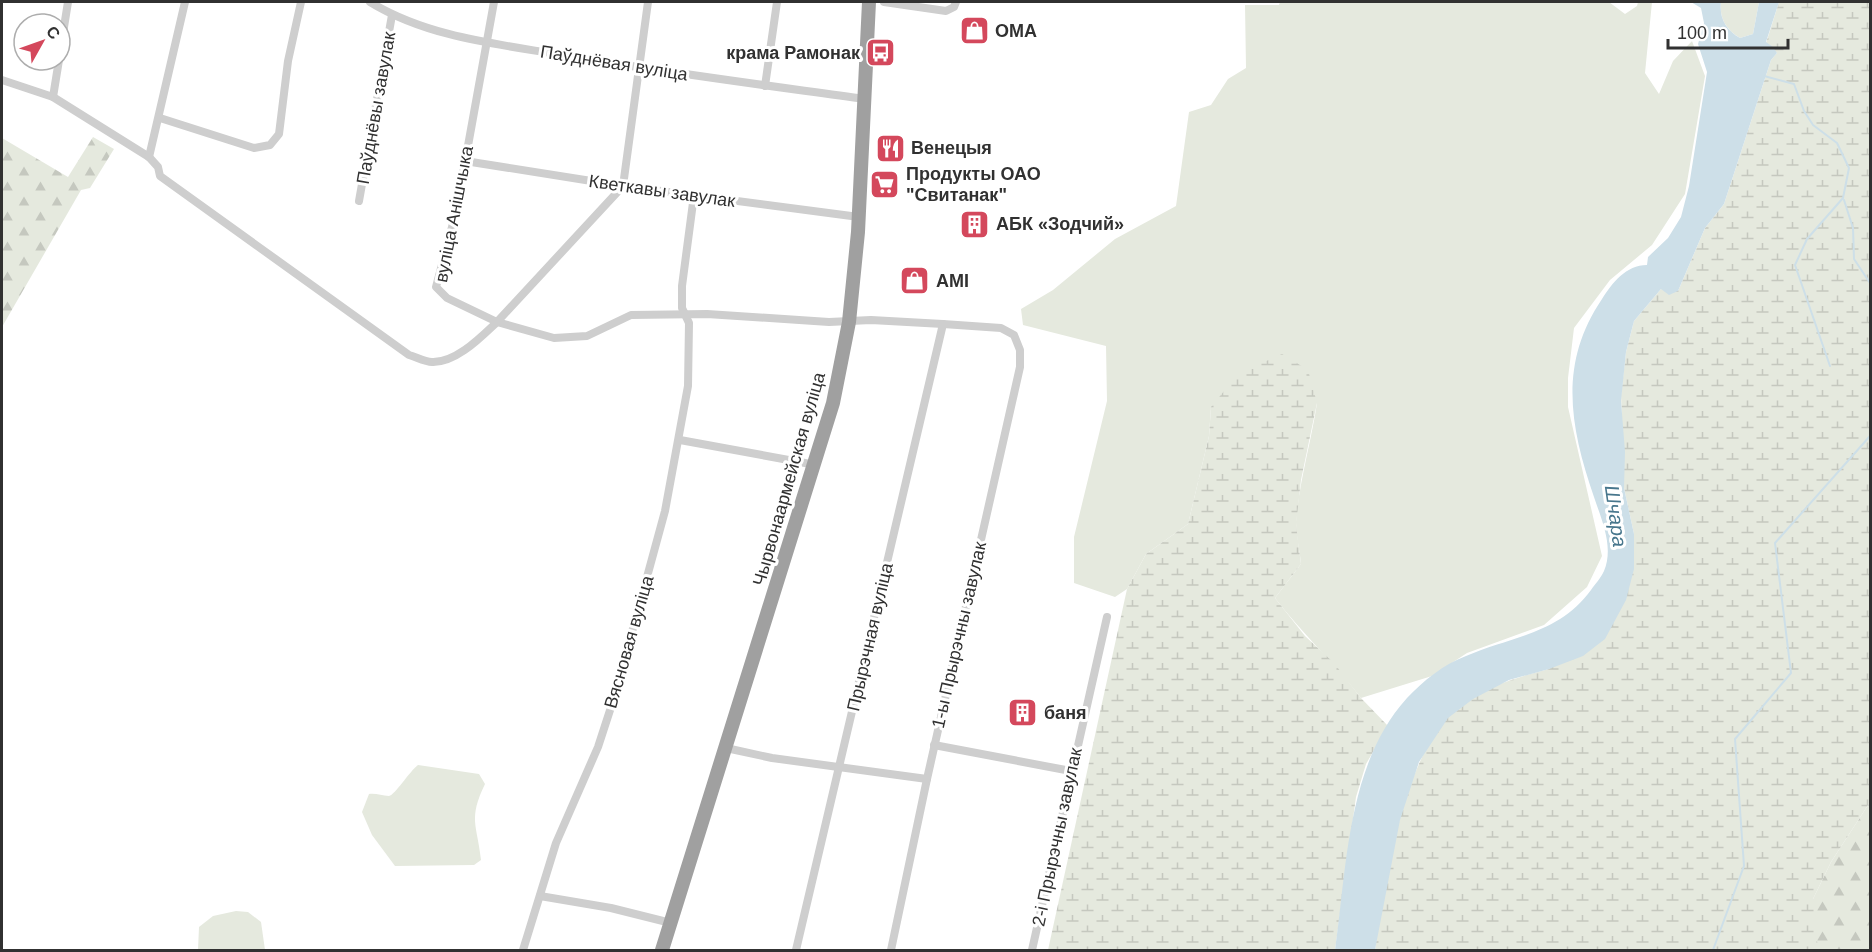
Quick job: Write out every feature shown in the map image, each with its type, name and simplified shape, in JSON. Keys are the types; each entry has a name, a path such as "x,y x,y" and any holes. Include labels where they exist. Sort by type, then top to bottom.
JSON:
{"highway":[{"name":"Чырвонаармейская вуліца","path":"662,951 816,465 833,403 849,322 859,217 869,2"}],"street":[{"path":"149,157 160,118 185,2"},
{"path":"160,118 254,148 270,145 279,134 288,61 301,2"},
{"name":"Паўднёвая вуліца","path":"370,2 392,15 430,29 487,42 639,68 865,99"},
{"name":"вуліца Анішчыка","path":"494,2 456,212 436,287 447,298 497,322 554,338 587,336 631,315 688,319 849,322 871,320 1001,328"},
{"path":"2,80 52,97 149,157 158,168 160,176 409,355 432,362 452,357 474,343 497,322 623,186 648,2"},
{"path":"765,86 777,2"},
{"path":"884,2 946,11 954,7 956,2"},
{"name":"Паўднёвы завулак","path":"359,201 392,15"},
{"path":"52,97 57,72"},
{"name":"Кветкавы завулак","path":"465,161 623,186 859,217"},
{"name":"Вясновая вуліца","path":"524,951 556,843 598,747 614,698 645,590 680,440 688,386 688,319 682,308 682,286 694,195"},
{"name":"Прырэчная вуліца","path":"796,951 943,324"},
{"name":"1-ы Прырэчны завулак","path":"891,951 934,745 1020,367 1020,350 1014,335 1001,328"},
{"path":"680,440 816,465"},
{"name":"2-і Прырэчны завулак","path":"1032,951 1107,618"},
{"path":"934,745 1071,771"},
{"path":"726,748 772,758 927,779"},
{"path":"540,896 611,908 671,923"}],"green space":[{"path":"1280,2 1609,2 1625,14 1637,6 1638,2 1652,2 1645,73 1659,94 1673,61 1692,41 1705,76 1685,194 1652,245 1610,280 1574,328 1568,378 1568,407 1602,556 1587,587 1544,625 1467,653 1432,676 1361,698 1275,598 1301,564 1296,522 1317,403 1211,407 1209,436 1188,524 1146,554 1127,589 1115,597 1074,583 1074,537 1107,401 1106,346 1023,325 1021,309 1053,290 1115,239 1176,206 1189,112 1211,105 1228,79 1246,68 1245,5 1279,5"},
{"path":"1721,2 1759,2 1753,34 1740,38 1731,31 1722,18"},
{"path":"1779,2 1870,2 1870,802 1831,862 1813,899 1818,950 1375,950 1390,860 1398,828 1407,796 1431,740 1447,718 1469,700 1494,686 1549,669 1634,534 1624,488 1621,395 1626,352 1634,321 1661,289 1678,291 1705,228 1724,204 1771,60 1777,53 1766,43"},
{"path":"93,137 114,149 90,188 81,190 2,327 2,138 68,177"},
{"path":"1282,354 1308,370 1317,403 1301,480 1296,525 1301,564 1275,598 1305,636 1334,663 1361,698 1388,726 1366,764 1356,797 1335,950 1048,950 1127,589 1146,554 1188,524 1209,436 1211,407 1229,385 1248,369"},
{"path":"418,765 479,774 485,784 475,814 481,860 474,865 395,866 372,835 362,812 369,794 392,795"},
{"path":"1870,802 1870,950 1743,950 1813,899 1831,862"},
{"path":"236,911 248,912 261,922 265,950 198,950 199,927 213,916"}],"water":[{"name":"Шчара","path":"1691,2 1721,2 1724,23 1740,38 1753,34 1759,2 1779,2 1766,42 1777,53 1771,60 1724,204 1705,228 1678,291 1669,295 1661,289 1634,321 1626,352 1621,401 1625,452 1624,488 1634,534 1634,569 1626,600 1605,639 1583,656 1549,669 1509,680 1473,699 1448,718 1419,762 1400,820 1375,950 1335,950 1353,818 1372,754 1387,724 1407,698 1434,674 1458,659 1550,625 1578,605 1604,571 1608,553 1607,543 1574,421 1574,372 1588,323 1606,293 1620,276 1633,268 1647,265 1648,257 1668,238 1681,217 1689,186 1707,72 1698,44 1704,23 1701,8"}],"waterway":[{"path":"1764,76 1794,84 1804,111 1813,125 1837,143 1849,168 1843,198 1807,239 1795,265 1830,366"},
{"path":"1844,200 1853,228 1854,259 1870,283"},
{"path":"1713,950 1744,866 1735,739 1791,673 1775,543 1870,436"}],"place":[{"name":"ОМА","path":"974,31"},
{"name":"крама Рамонак","path":"881,53"},
{"name":"Венецыя","path":"890,148"},
{"name":"Продукты ОАО \"Свитанак\"","path":"885,184"},
{"name":"АБК «Зодчий»","path":"975,224"},
{"name":"AMI","path":"915,281"},
{"name":"баня","path":"1023,713"}]}
